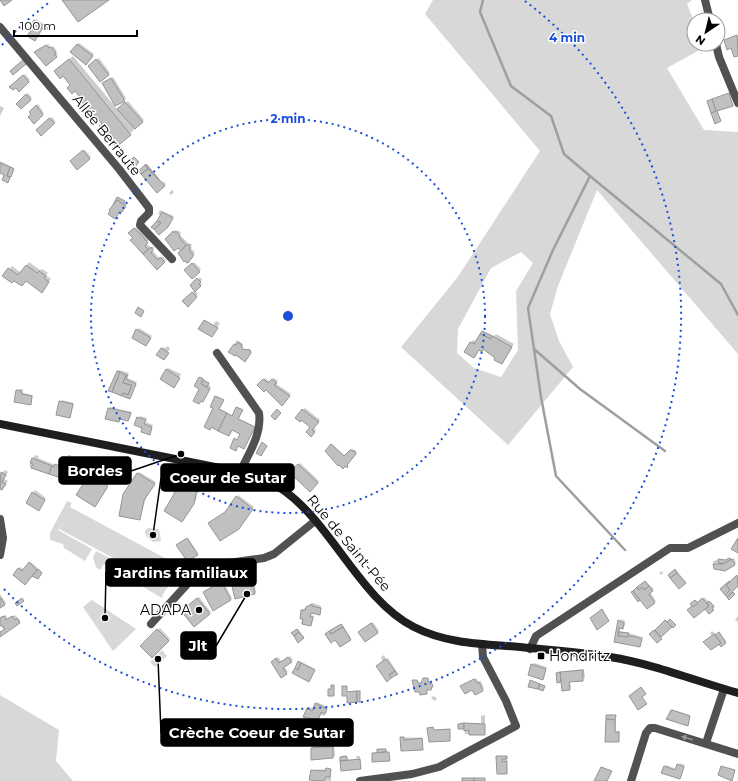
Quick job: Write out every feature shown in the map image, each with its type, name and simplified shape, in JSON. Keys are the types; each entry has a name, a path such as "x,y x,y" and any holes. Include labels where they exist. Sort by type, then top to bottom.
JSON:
{"main road":[{"name":"Rue de Saint-Pée","path":"0,424 240,472 271,482 286,492 305,509 377,597 402,620 433,635 482,644 585,654 630,661 724,689"},
{"path":"724,689 738,693"}],"street":[{"path":"705,0 708,12"},
{"name":"Allée Berraute","path":"0,27 149,208 150,213 141,221 140,225 172,259"},
{"path":"718,52 738,103"},
{"path":"217,353 259,413 259,433 240,472"},
{"path":"0,519 3,538 0,555"},
{"path":"151,624 190,581 222,564 264,558 274,554 315,521"},
{"path":"530,648 536,636 670,548 688,548 738,524"},
{"path":"360,781 412,774 439,767 516,726 506,701 483,657 482,644"},
{"path":"706,743 724,689"},
{"path":"631,781 646,733 650,728 655,728 706,743 738,754"}],"shaded area":[{"path":"433,0 692,0 687,4 690,12 686,12 686,52 696,52 667,68 704,130 738,132 738,354 597,190 558,286 550,314 559,341 573,367 508,445 401,347 457,278 540,151 425,14","holes":["521,252 533,263 516,291 518,350 501,377 474,368 457,353 458,329 491,268"]},
{"path":"67,501 72,503 70,507 174,563 162,584 59,529 62,522 58,530 92,549 85,561 64,548 63,544 50,540 50,533"},
{"path":"148,528 159,529 161,541 153,542 146,536 145,531"},
{"path":"96,551 162,586 176,561 179,560 192,573 178,580 166,589 162,598 104,564 100,570 96,567 93,558"},
{"path":"92,600 136,629 113,651 83,607"},
{"path":"162,650 167,656 155,667 150,662"},
{"path":"0,695 59,730 56,761 73,781 0,781"}],"building":[{"path":"0,0 12,0 4,6"},
{"path":"62,0 109,0 78,22"},
{"path":"34,20 40,24 38,26 42,29 35,41 27,36 31,31 28,29"},
{"path":"40,24 48,28 46,31 38,26"},
{"path":"737,35 738,56 734,57 731,48 727,50 726,39"},
{"path":"77,44 93,56 86,65 70,52"},
{"path":"46,45 49,48 51,47 56,53 54,54 57,57 46,66 34,52"},
{"path":"69,59 131,135 116,147 112,142 115,140 107,130 104,133 99,126 102,124 95,115 92,118 80,104 83,101 75,91 72,94 67,88 70,85 63,76 60,79 54,71"},
{"path":"96,59 109,75 100,82 88,66"},
{"path":"23,60 26,64 13,75 10,71"},
{"path":"23,75 29,82 19,92 16,88 13,90 9,87"},
{"path":"111,78 125,101 115,106 102,83"},
{"path":"729,93 733,106 717,111 721,121 715,124 711,113 716,111 712,99"},
{"path":"26,94 31,100 21,109 16,104"},
{"path":"712,99 716,111 711,113 707,101"},
{"path":"125,102 143,122 135,129 117,109"},
{"path":"36,105 43,115 34,124 28,117 31,114 29,112"},
{"path":"49,118 55,123 41,136 36,130"},
{"path":"83,150 90,159 77,170 70,161"},
{"path":"134,157 139,162 135,167 129,161"},
{"path":"0,163 10,167 7,176 10,177 8,183 2,180 4,175 0,173"},
{"path":"146,164 161,182 160,183 145,165"},
{"path":"145,165 148,169 141,174 138,171"},
{"path":"10,167 14,169 11,177 7,176"},
{"path":"148,169 165,186 157,193 141,174"},
{"path":"117,197 125,201 123,204 117,200 112,207"},
{"path":"117,200 126,206 122,212 120,211 115,219 108,214 110,211 109,210"},
{"path":"162,212 173,218 168,227 159,235 154,229 161,223 157,221"},
{"path":"157,221 161,223 154,229 151,227"},
{"path":"134,228 148,243 145,246 148,249 143,254 130,240 133,238 128,233"},
{"path":"173,231 174,233 176,231 186,245 181,251 178,248 174,251 165,239"},
{"path":"188,244 191,248 189,250 194,255 188,263 185,261 184,262 178,253"},
{"path":"151,247 153,250 151,253 158,260 160,257 165,262 157,270 143,254"},
{"path":"192,263 200,272 192,279 184,270"},
{"path":"26,265 37,273 39,271 46,276 44,278 49,282 42,293 26,281 22,286 14,281 12,283 2,276 8,268 18,275"},
{"path":"197,278 201,282 199,284 201,286 195,292 190,285"},
{"path":"192,292 197,297 188,307 182,301"},
{"path":"138,307 144,311 141,317 135,313"},
{"path":"204,320 218,328 212,337 198,329"},
{"path":"136,329 151,338 146,346 132,338"},
{"path":"482,331 492,336 491,339 480,334"},
{"path":"480,334 491,339 492,336 512,347 502,364 494,360 495,358 483,349 482,352 479,350 474,358 464,352 470,342 474,344"},
{"path":"238,342 242,345 242,349 250,350 251,353 245,362 236,355 235,356 228,352 234,344 236,345"},
{"path":"161,348 169,353 164,360 156,355"},
{"path":"166,369 180,378 174,388 160,379"},
{"path":"117,371 120,372 112,392 108,391"},
{"path":"120,372 126,375 123,383 132,385 128,395 123,393 122,396 112,392"},
{"path":"126,375 128,375 126,379 136,384 130,399 122,396 123,393 128,395 132,385 123,383"},
{"path":"199,377 204,380 201,384 210,389 203,402 201,401 199,404 193,401 199,389 194,386"},
{"path":"263,379 268,383 272,379 277,383 274,385 290,396 282,406 266,390 264,392 257,385"},
{"path":"203,380 209,383 207,387 201,384"},
{"path":"16,390 21,391 22,394 32,396 31,405 14,402"},
{"path":"215,396 224,400 219,409 227,413 218,431 211,427 210,430 204,427 213,408 210,407"},
{"path":"59,401 73,404 70,418 56,415"},
{"path":"236,407 243,410 238,419 255,427 244,449 238,446 236,451 230,448 234,438 237,440 240,434 232,430 229,436 218,431 227,413 232,416"},
{"path":"108,408 131,413 128,421 120,419 119,422 105,419"},
{"path":"277,409 281,413 275,420 271,416"},
{"path":"302,409 319,422 312,430 315,432 311,437 306,432 310,427 301,420 300,422 295,418"},
{"path":"137,417 146,420 144,424 152,427 150,435 141,432 142,428 134,425"},
{"path":"262,442 267,446 261,456 256,453"},
{"path":"331,444 344,456 350,450 356,452 347,465 347,468 345,466 343,469 339,465 338,466 325,451"},
{"path":"32,458 52,466 49,474 31,468 33,464 30,463"},
{"path":"90,459 111,463 107,488 95,507 76,495 87,478"},
{"path":"63,462 71,465 64,479 49,474 52,466 54,467 55,464 61,467"},
{"path":"298,464 318,483 310,492 289,472"},
{"path":"1,472 6,475 2,482 6,484 2,490 0,489"},
{"path":"137,473 155,484 144,500 140,520 119,516 123,494"},
{"path":"178,475 199,479 194,504 182,522 164,511 174,494"},
{"path":"32,492 45,500 39,511 26,503"},
{"path":"236,496 253,509 239,529 220,541 208,523 225,512"},
{"path":"187,538 198,555 187,561 176,545"},
{"path":"738,538 738,553 731,549"},
{"path":"730,558 731,560 723,564 719,563 718,559 725,560"},
{"path":"732,559 735,565 725,571 714,569 713,564 723,564"},
{"path":"29,562 37,570 25,585 13,575 18,568 22,571"},
{"path":"38,569 42,573 38,579 32,576"},
{"path":"675,569 677,573 670,578 668,575"},
{"path":"251,573 255,594 235,599 230,578"},
{"path":"677,573 686,583 679,589 670,578"},
{"path":"737,575 738,586 727,597 725,595 730,590 726,585"},
{"path":"645,581 649,586 644,590 642,587 639,590 637,587"},
{"path":"729,581 730,582 726,585 730,590 725,595 720,589"},
{"path":"221,582 231,600 213,611 203,592"},
{"path":"649,586 653,591 649,594 655,603 647,609 633,591 637,587 639,590 642,587 644,590"},
{"path":"633,591 640,600 638,602 631,592"},
{"path":"733,592 735,594 729,600 727,597"},
{"path":"0,598 5,605 0,608"},
{"path":"22,598 24,601 17,606 15,603"},
{"path":"197,598 210,614 194,627 181,611"},
{"path":"702,598 709,606 694,618 687,610 692,606 693,607"},
{"path":"695,600 698,603 693,607 690,604"},
{"path":"709,601 714,606 712,608 714,610 709,614 705,609 709,606 707,603"},
{"path":"312,604 312,606 321,608 320,615 311,613 310,617 313,617 311,626 302,624 303,619 300,619 301,610 305,610 306,607"},
{"path":"602,609 609,621 597,630 590,618"},
{"path":"4,616 6,620 12,616 15,620 17,618 20,623 0,637 0,632 5,629 2,625 0,626 0,618"},
{"path":"670,619 676,625 673,628 667,622"},
{"path":"618,620 624,623 623,629 619,628 618,636 633,636 642,639 640,647 614,642"},
{"path":"665,620 672,627 661,637 655,630"},
{"path":"371,623 378,633 365,642 358,632"},
{"path":"341,624 343,627 331,634 329,631"},
{"path":"343,627 351,640 340,647 335,640 331,643 325,634 329,631 331,634"},
{"path":"157,629 169,641 152,658 140,646"},
{"path":"297,629 299,632 294,636 291,633"},
{"path":"654,630 662,639 657,643 649,634"},
{"path":"299,632 304,638 298,643 294,636"},
{"path":"619,632 629,633 628,637 618,636"},
{"path":"719,632 726,643 721,647 719,644 721,643 715,635"},
{"path":"714,634 721,643 711,650 703,642"},
{"path":"288,657 292,662 283,668 287,674 281,678 271,662 276,658 279,663"},
{"path":"386,659 395,671 389,675 391,678 387,682 376,666"},
{"path":"298,661 301,663 298,670 295,668"},
{"path":"301,663 315,670 309,682 292,673 295,668 298,670"},
{"path":"531,664 546,669 543,680 528,675"},
{"path":"583,670 583,681 569,682 570,690 562,691 560,672"},
{"path":"395,671 398,674 391,678 389,675"},
{"path":"560,672 561,682 557,683 556,673"},
{"path":"423,678 428,678 428,682 433,685 431,690 427,690 427,694 420,695 419,692 415,692 412,680 417,680 418,683 421,683"},
{"path":"474,679 477,683 479,682 483,691 475,695 472,690 465,694 460,686"},
{"path":"530,680 540,684 538,689 528,687"},
{"path":"540,684 545,686 543,691 538,689"},
{"path":"331,685 334,685 334,696 328,696 328,689 331,689"},
{"path":"342,686 347,686 347,692 357,691 357,702 347,703 347,696 342,696"},
{"path":"641,687 646,694 642,697 647,704 638,710 629,696"},
{"path":"357,691 360,691 360,702 357,702"},
{"path":"315,703 327,709 325,714 321,712 318,720 303,717 307,708 312,711"},
{"path":"672,710 690,716 688,726 666,719"},
{"path":"606,715 616,715 615,720 606,719"},
{"path":"606,719 615,720 615,732 619,732 619,742 605,742"},
{"path":"464,723 464,729 458,729 458,724"},
{"path":"464,723 485,724 485,735 469,735 469,730 464,731"},
{"path":"433,727 434,730 450,729 450,741 429,742 427,728"},
{"path":"400,737 404,737 404,740 422,738 423,750 401,751"},
{"path":"333,747 333,758 311,760 311,748"},
{"path":"377,749 386,749 386,752 377,753"},
{"path":"389,752 390,761 372,762 372,753"},
{"path":"346,756 348,760 340,761 340,757"},
{"path":"496,756 507,756 507,759 502,759 502,762 507,761 507,774 497,774"},
{"path":"360,759 361,769 341,771 340,761"},
{"path":"677,764 684,767 680,779 661,773 664,766 675,770"},
{"path":"721,766 735,770 732,781 718,775"},
{"path":"601,767 612,771 607,781 594,781"},
{"path":"326,768 331,769 330,777 325,777 325,781 309,780 311,770 325,771"},
{"path":"462,778 474,778 474,781 462,781"},
{"path":"474,778 485,778 485,781 474,781"}],"waterway":[{"path":"483,0 480,12 511,86 551,116 564,154 590,176 553,250 528,308 541,397 556,476 625,550"},
{"path":"590,176 721,284 738,315"},
{"path":"534,349 580,389 665,451"}],"place":[{"name":"Bordes","path":"181,454"},
{"name":"Coeur de Sutar","path":"153,535"},
{"name":"Jlt","path":"247,594"},
{"name":"ADAPA","path":"199,610"},
{"name":"Jardins familiaux","path":"105,618"},
{"name":"Hondritz","path":"541,656"},
{"name":"Crèche Coeur de Sutar","path":"158,659"}]}
